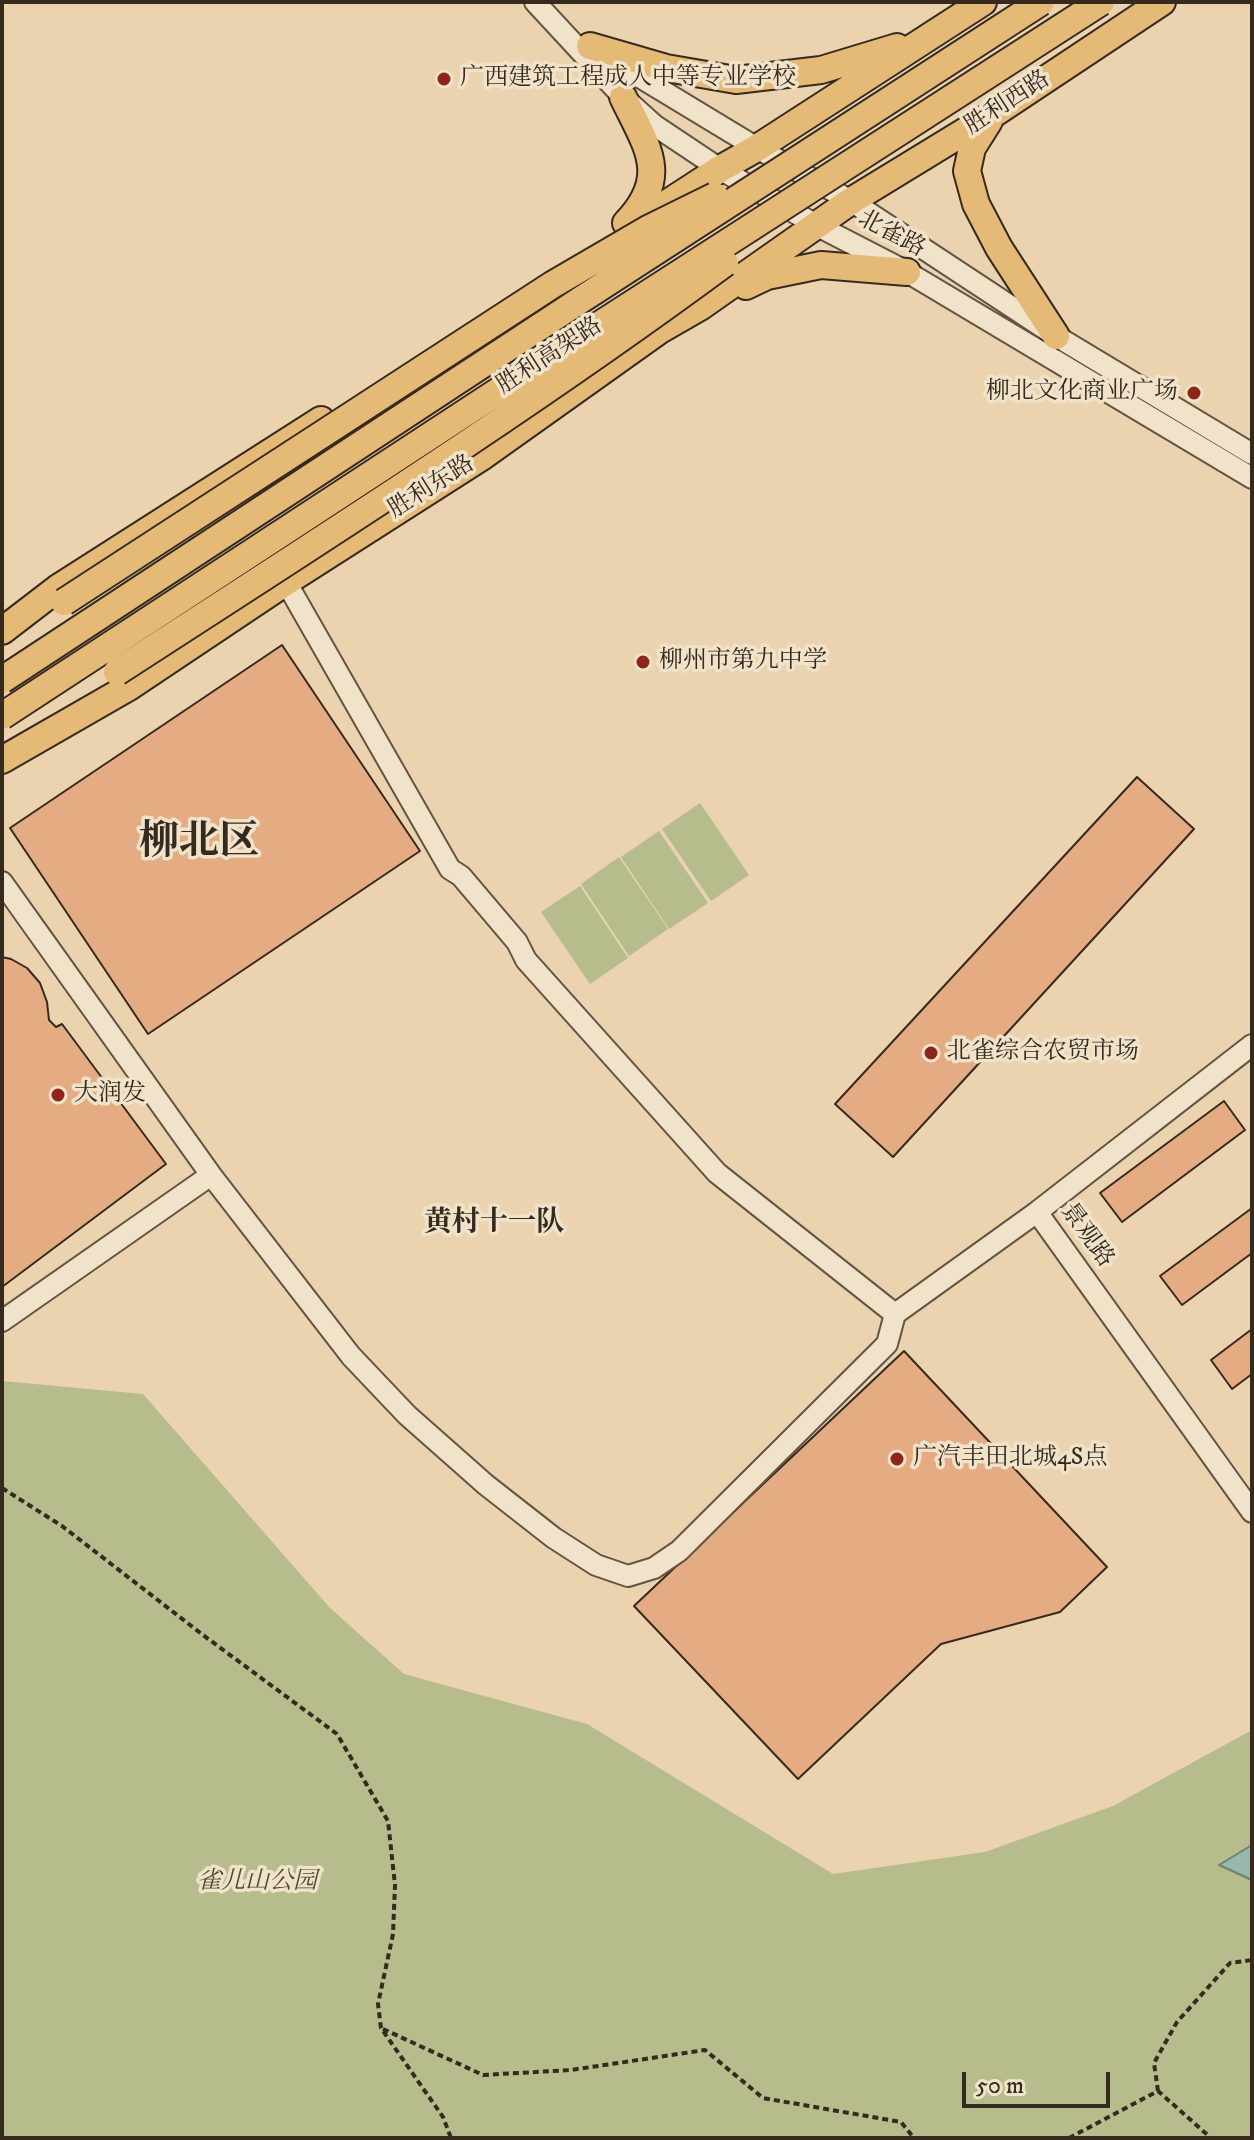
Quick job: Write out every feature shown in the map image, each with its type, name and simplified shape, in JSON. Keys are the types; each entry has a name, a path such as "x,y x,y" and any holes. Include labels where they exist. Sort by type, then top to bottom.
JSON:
{"main road":[{"path":"2,631 58,588 112,553 757,148 983,2"},
{"name":"胜利高架路","path":"2,680 1041,2"},
{"name":"胜利高架路","path":"2,716 590,331 1101,2"},
{"name":"胜利西路","path":"851,201 995,113 1162,2"},
{"path":"590,46 666,68 736,80 821,70 927,38"},
{"path":"611,240 641,208 653,172 650,153 623,97"},
{"path":"995,113 972,148 967,171 976,204 999,248 1056,336"},
{"path":"2,638 64,602 552,285 648,229 826,141"},
{"path":"9,755 117,672 482,435 620,340 752,243 845,167"},
{"name":"胜利东路","path":"9,755 129,687 483,456 660,330 700,307 851,201"},
{"path":"700,307 767,276 821,265 907,272"}],"street":[{"name":"北雀路","path":"535,2 590,46 757,148 851,201 1056,336 1252,454"},
{"name":"北雀路","path":"535,2 623,97 654,125 720,169 816,225 907,272 1252,478"},
{"path":"286,582 450,869 461,876 517,942 526,960 717,1173 895,1314"},
{"path":"2,882 211,1175 351,1356 407,1415 485,1484 554,1538 596,1565 628,1576 654,1568 679,1551 887,1344 895,1314 1037,1212"},
{"name":"景观路","path":"1252,1045 1037,1212 1252,1512"},
{"path":"2,1321 211,1175"}],"path":[{"path":"2,1488 62,1526 337,1734 388,1821 395,1885 393,1934 378,2004 381,2028 443,2117 451,2138"},
{"path":"1211,2138 1158,2091 1154,2063 1177,2022 1230,1963 1252,1960"},
{"path":"381,2028 483,2075 571,2070 705,2050 763,2098 901,2122 914,2138"},
{"path":"1069,2138 1158,2091"}],"green space":[{"path":"700,803 749,875 711,901 662,829"},
{"path":"659,831 708,903 669,929 621,857"},
{"path":"619,857 668,929 629,956 581,884"},
{"path":"580,886 628,958 590,984 541,912"},
{"name":"雀儿山公园","path":"2,1381 143,1394 330,1608 404,1674 587,1724 833,1874 985,1852 1113,1806 1252,1730 1252,2138 2,2138"}],"water":[{"path":"1252,1845 1252,1880 1219,1865"}],"building":[{"path":"282,645 420,851 148,1034 10,828"},
{"path":"1137,777 1194,829 893,1157 835,1104"},
{"name":"大润发","path":"2,957 27,968 40,983 49,1020 56,1027 62,1024 166,1164 2,1287"},
{"path":"1224,1101 1245,1130 1122,1222 1100,1193"},
{"path":"1252,1208 1252,1253 1182,1305 1160,1276"},
{"path":"1252,1329 1252,1374 1232,1389 1211,1360"},
{"name":"广汽丰田北城4S点","path":"904,1351 1107,1567 1060,1612 941,1644 798,1779 634,1606"}],"place":[{"name":"广西建筑工程成人中等专业学校","path":"444,79"},
{"name":"柳北文化商业广场","path":"1194,393"},
{"name":"柳州市第九中学","path":"643,662"},
{"name":"北雀综合农贸市场","path":"931,1053"},
{"name":"大润发","path":"58,1095"},
{"name":"广汽丰田北城4S点","path":"897,1459"}],"district":[{"name":"柳北区","path":"199,845"},
{"name":"黄村十一队","path":"494,1224"}]}
